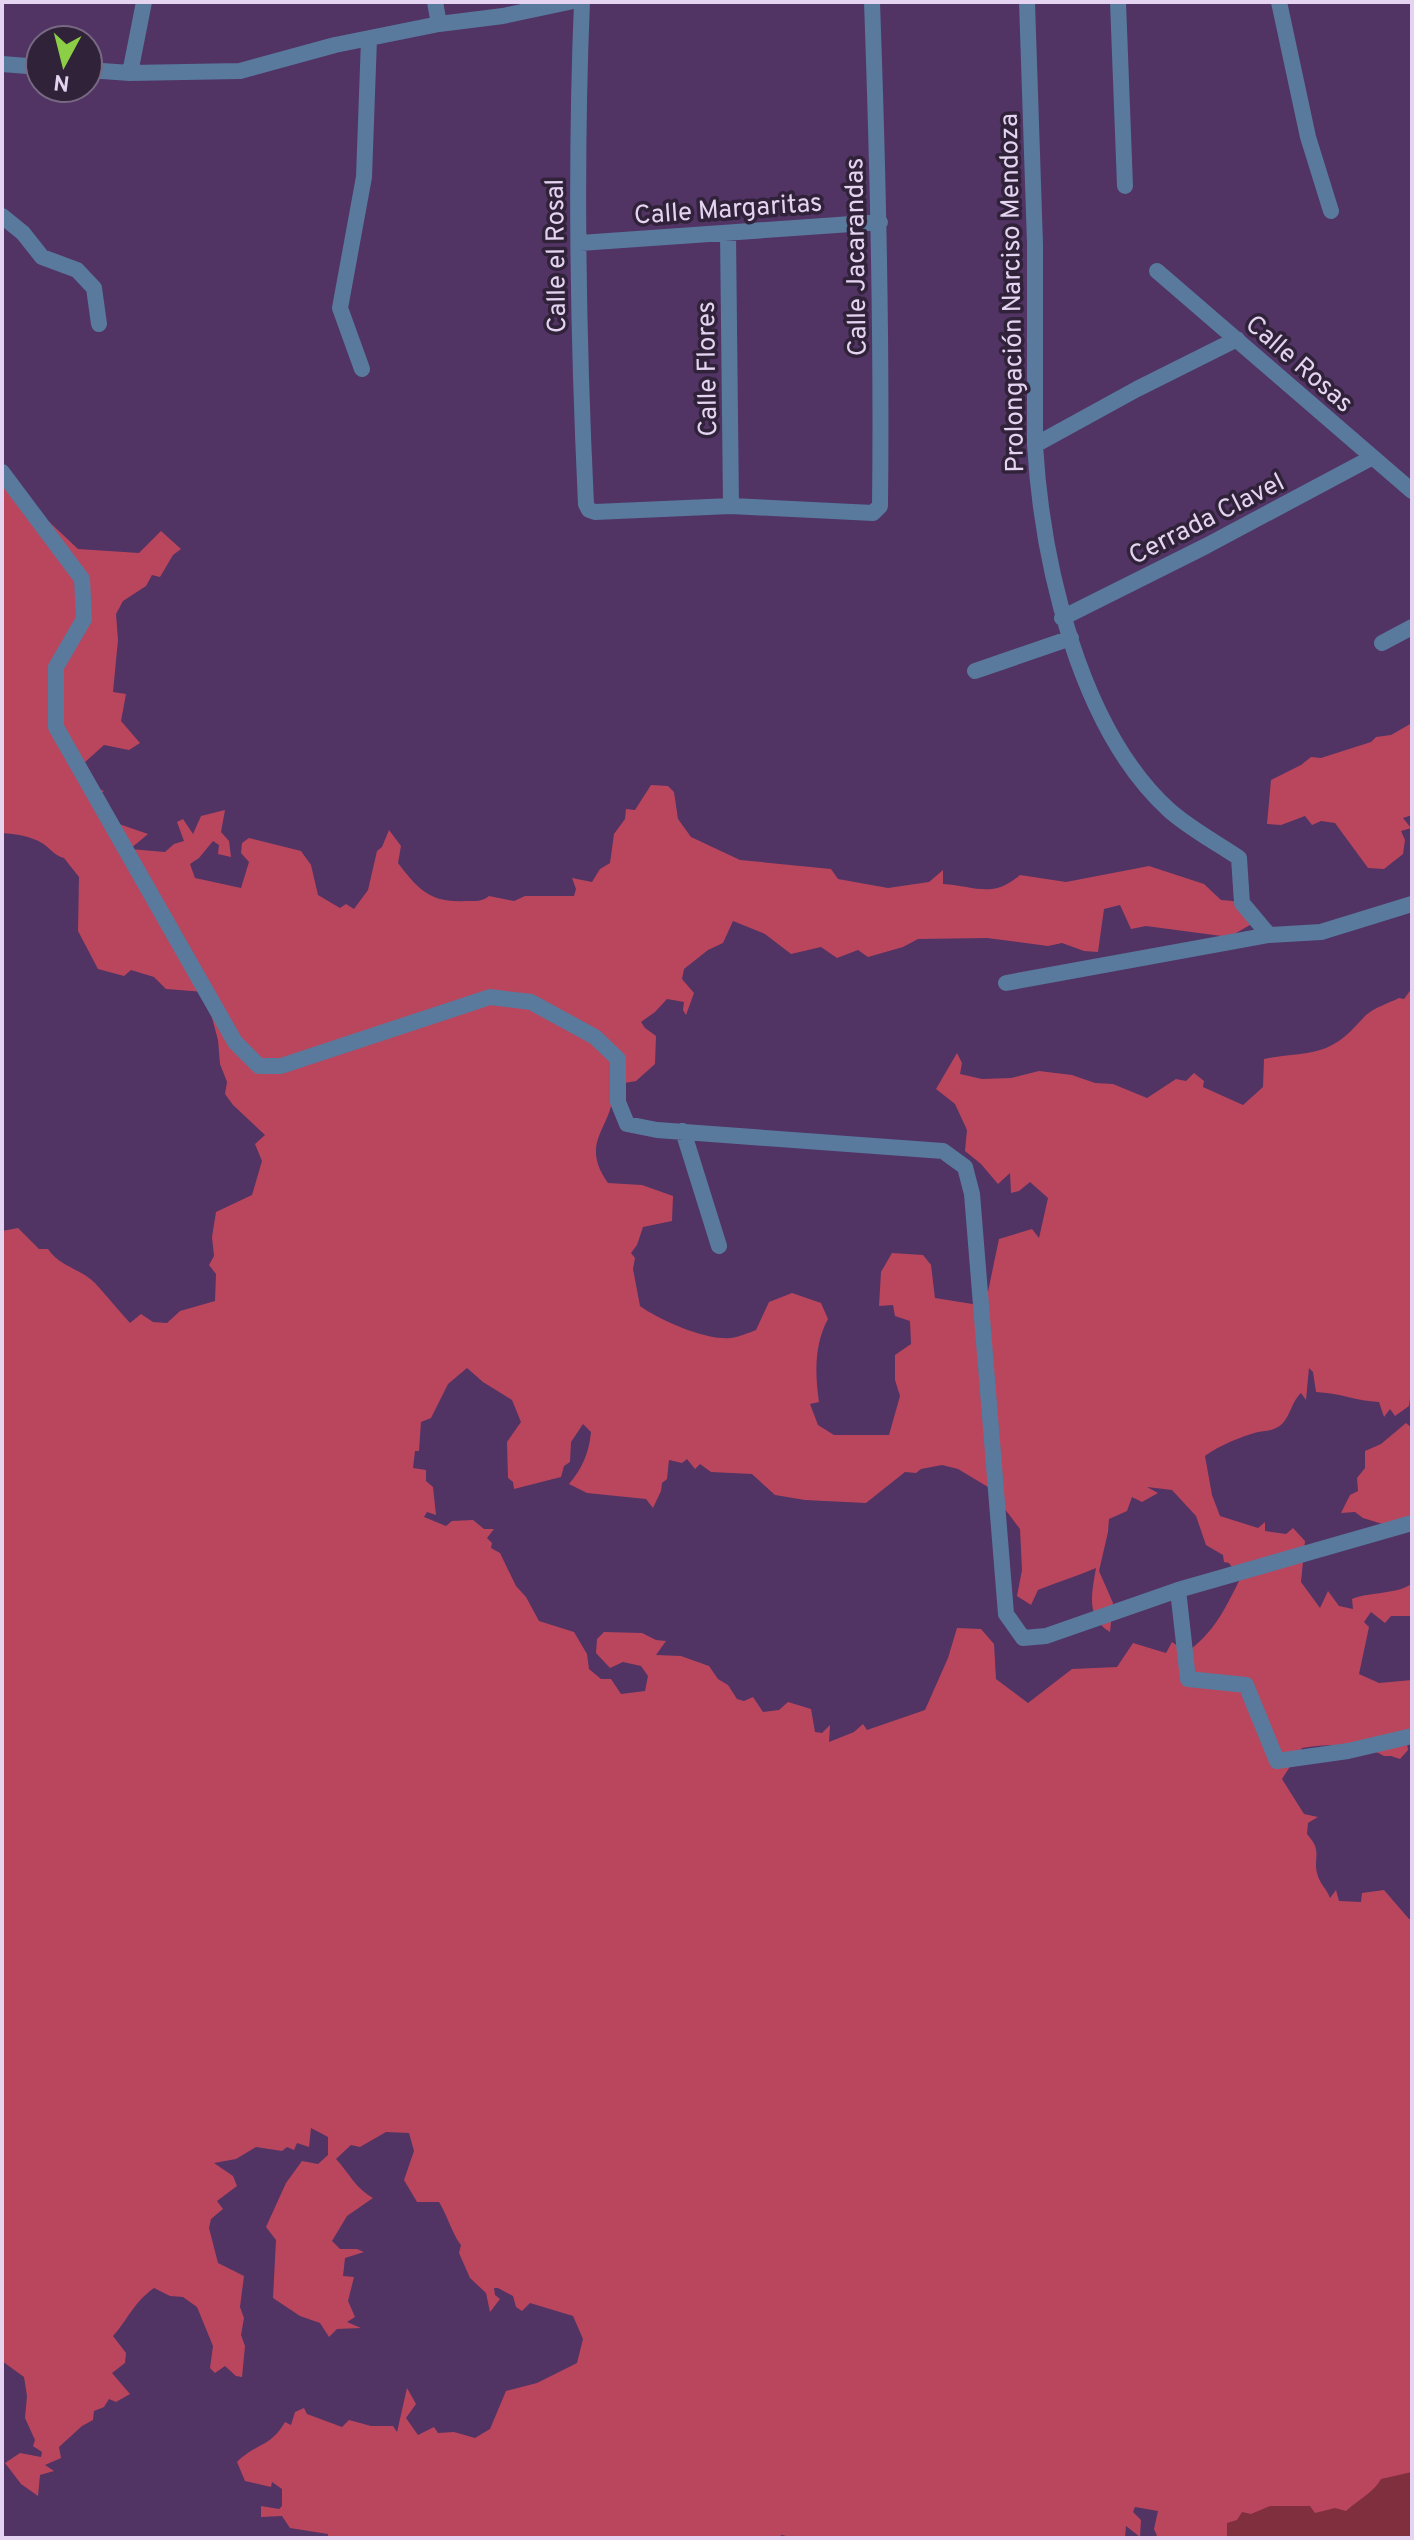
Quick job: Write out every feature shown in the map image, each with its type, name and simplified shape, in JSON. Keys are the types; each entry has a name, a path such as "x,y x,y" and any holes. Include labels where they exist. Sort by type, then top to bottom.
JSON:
{"street":[{"path":"130,73 144,2"},
{"path":"435,2 439,24"},
{"path":"104,71 240,71 335,45 569,2"},
{"name":"Calle el Rosal","path":"582,2 577,119 580,386 586,504 589,510 595,512 731,506"},
{"name":"Calle Jacarandas","path":"731,506 873,513 880,506 880,222 872,2"},
{"name":"Prolongación Narciso Mendoza","path":"1027,2 1035,244 1035,445 1037,474 1062,618 1101,716 1131,768 1170,811 1239,858 1242,903 1269,935"},
{"path":"1118,2 1125,186"},
{"path":"1279,2 1308,137 1331,211"},
{"path":"362,369 340,308 364,177 369,39"},
{"path":"2,64 24,66"},
{"path":"2,216 23,233 42,257 77,270 94,288 99,324"},
{"name":"Calle Margaritas","path":"580,243 880,222"},
{"name":"Calle Flores","path":"728,233 731,506"},
{"name":"Calle Rosas","path":"1157,271 1412,491"},
{"path":"1035,445 1237,339"},
{"name":"Cerrada Clavel","path":"1062,618 1371,458"},
{"path":"2,472 82,579 84,619 56,667 56,727 235,1042 259,1066 281,1066 490,997 531,1002 595,1037 618,1059 618,1102 627,1124 657,1130 943,1151 965,1167 972,1194 1006,1614 1023,1638 1046,1636 1178,1590 1412,1523"},
{"path":"1382,643 1412,627"},
{"path":"975,671 1071,638"},
{"path":"1006,983 1269,935 1321,932 1412,904"},
{"path":"683,1131 719,1246"},
{"path":"1178,1590 1188,1679 1246,1685 1277,1761 1348,1751 1412,1736"}],"shaded area":[{"path":"2,483 26,500 78,549 139,553 161,531 181,549 173,555 160,577 152,575 146,586 123,601 116,614 118,640 113,692 126,694 121,721 140,743 129,750 104,745 84,763 82,783 104,791 94,798 119,824 148,834 130,849 165,852 174,844 184,841 177,822 183,819 193,834 201,816 225,810 221,832 229,841 231,857 218,854 219,845 213,841 190,864 195,878 241,888 249,862 241,853 242,843 249,838 301,851 311,865 318,895 340,908 346,904 354,909 368,890 377,851 389,830 401,846 398,863 419,887 434,897 472,901 489,896 514,901 525,896 574,896 576,889 572,878 592,882 600,869 610,863 614,834 625,819 626,809 635,810 651,785 668,786 674,792 678,819 691,837 740,860 831,869 838,879 888,888 929,882 943,870 943,884 992,889 1020,875 1066,882 1149,866 1204,884 1221,900 1233,901 1251,911 1250,925 1229,937 1146,926 1131,929 1120,905 1104,909 1098,952 1084,951 1062,943 1048,946 987,938 918,939 903,947 868,957 858,950 837,958 821,947 791,954 765,934 733,921 723,943 708,950 684,969 682,979 694,993 686,1015 684,1002 667,999 641,1022 656,1036 655,1064 636,1081 613,1085 612,1100 596,1155 608,1183 642,1185 673,1196 672,1221 643,1227 631,1253 635,1258 633,1269 640,1306 684,1328 709,1336 731,1338 756,1330 769,1302 792,1293 821,1303 828,1319 820,1339 817,1360 819,1402 810,1404 818,1425 834,1435 889,1435 900,1396 895,1380 895,1355 911,1344 910,1321 895,1316 893,1305 879,1306 881,1272 892,1253 923,1255 931,1265 935,1298 985,1306 999,1239 1032,1229 1039,1238 1048,1198 1030,1182 1011,1193 1010,1173 998,1184 965,1151 967,1130 955,1104 936,1089 957,1053 962,1063 960,1074 982,1079 1011,1078 1039,1071 1072,1075 1095,1083 1113,1084 1147,1098 1176,1079 1186,1081 1194,1073 1204,1081 1203,1087 1243,1105 1263,1087 1264,1059 1326,1048 1348,1034 1368,1013 1399,998 1404,999 1412,988 1412,1382 1409,1406 1395,1416 1390,1409 1384,1417 1379,1402 1316,1392 1313,1372 1309,1368 1306,1400 1301,1393 1281,1425 1237,1439 1205,1456 1212,1495 1220,1516 1258,1528 1265,1522 1265,1531 1286,1534 1293,1528 1305,1541 1301,1582 1320,1608 1328,1591 1339,1606 1353,1609 1352,1599 1400,1589 1412,1583 1412,1616 1391,1616 1385,1623 1371,1612 1364,1622 1369,1627 1359,1674 1379,1683 1412,1680 1412,1744 1407,1743 1408,1750 1400,1759 1354,1746 1302,1748 1282,1779 1304,1814 1318,1817 1308,1823 1307,1834 1316,1850 1318,1877 1330,1898 1336,1890 1339,1901 1361,1902 1362,1893 1384,1890 1412,1919 1412,2472 1381,2479 1346,2511 1335,2508 1315,2513 1310,2506 1270,2506 1251,2514 1242,2512 1237,2520 1227,2523 1227,2538 1158,2538 1154,2529 1158,2511 1135,2507 1133,2512 1141,2520 1140,2537 1126,2526 1125,2538 794,2538 782,2535 776,2538 328,2538 328,2534 290,2528 282,2516 261,2517 261,2506 279,2509 282,2506 282,2489 272,2482 271,2487 245,2481 237,2462 269,2441 285,2422 291,2425 295,2412 304,2408 307,2414 342,2427 349,2420 371,2426 393,2426 397,2432 407,2388 416,2404 406,2418 418,2435 434,2427 438,2433 454,2432 475,2438 490,2429 506,2391 537,2383 577,2363 583,2339 573,2316 530,2303 522,2311 516,2307 513,2296 498,2288 494,2288 495,2295 500,2299 490,2312 486,2293 470,2278 459,2253 461,2245 439,2202 417,2202 404,2180 414,2151 409,2133 386,2132 360,2147 351,2145 336,2159 357,2185 373,2198 347,2216 332,2241 340,2249 364,2252 345,2258 343,2276 354,2277 348,2301 355,2317 347,2322 361,2328 337,2329 329,2337 320,2323 300,2316 273,2298 276,2240 266,2227 286,2183 302,2161 318,2164 328,2155 328,2137 311,2128 309,2147 297,2143 294,2150 287,2147 282,2151 256,2147 236,2159 214,2163 233,2176 237,2186 217,2201 223,2209 211,2219 209,2228 218,2263 244,2276 240,2307 244,2318 241,2335 245,2346 242,2377 236,2376 225,2366 215,2373 210,2368 213,2346 197,2307 183,2297 170,2296 154,2288 136,2305 113,2336 126,2353 125,2363 112,2373 130,2394 116,2402 109,2399 104,2407 94,2411 93,2420 59,2447 61,2458 45,2465 54,2471 40,2475 38,2496 21,2484 5,2463 20,2453 41,2457 42,2452 33,2446 35,2440 25,2418 27,2396 24,2377 2,2361 2,1231 18,1228 39,1249 48,1249 58,1260 89,1278 130,1323 141,1314 153,1322 167,1323 180,1311 215,1301 216,1274 209,1265 214,1256 212,1237 216,1212 252,1195 262,1161 255,1144 265,1135 225,1094 227,1082 220,1064 218,1040 205,992 166,989 154,977 131,970 124,976 98,969 78,931 79,877 64,858 42,843 2,833","holes":["467,1368 512,1400 521,1422 507,1442 508,1478 513,1482 514,1489 561,1477 564,1466 570,1462 571,1442 583,1424 591,1432 589,1447 569,1484 587,1493 646,1499 653,1508 662,1483 667,1479 669,1460 682,1463 687,1459 695,1469 700,1464 711,1472 752,1474 775,1495 866,1503 905,1472 916,1473 942,1465 958,1469 988,1487 1020,1529 1022,1570 1017,1596 1031,1605 1038,1590 1096,1568 1092,1603 1097,1619 1110,1632 1113,1603 1099,1571 1109,1519 1127,1511 1132,1497 1142,1502 1158,1493 1147,1487 1172,1490 1196,1516 1206,1545 1223,1555 1224,1562 1229,1563 1240,1579 1212,1628 1187,1652 1172,1642 1166,1653 1133,1643 1117,1667 1072,1669 1028,1703 996,1679 994,1644 981,1629 957,1628 948,1658 925,1710 867,1730 863,1724 854,1732 829,1742 830,1725 822,1733 815,1732 811,1709 788,1702 779,1710 763,1712 753,1697 744,1701 737,1699 709,1666 681,1656 656,1655 666,1641 642,1633 604,1632 597,1639 596,1653 610,1668 623,1662 641,1666 648,1676 645,1691 621,1694 611,1679 601,1679 589,1669 587,1654 574,1632 539,1621 516,1586 500,1553 491,1548 492,1543 487,1538 494,1529 484,1529 473,1520 452,1521 446,1526 424,1517 427,1512 436,1515 433,1487 426,1481 426,1470 413,1468 415,1451 419,1451 421,1422 431,1418 448,1384"]},
{"path":"1412,723 1412,815 1403,818 1411,828 1401,831 1405,840 1403,854 1384,869 1368,868 1335,823 1321,821 1312,825 1305,816 1281,825 1267,824 1271,780 1311,757 1321,758 1371,742 1376,737 1391,735"},
{"path":"1406,1423 1412,1428 1412,1522 1392,1527 1363,1518 1355,1512 1341,1513 1350,1495 1358,1491 1357,1478 1365,1468 1365,1451 1381,1444"},
{"path":"1412,2465 1412,2538 1148,2538 1281,2493"}]}
